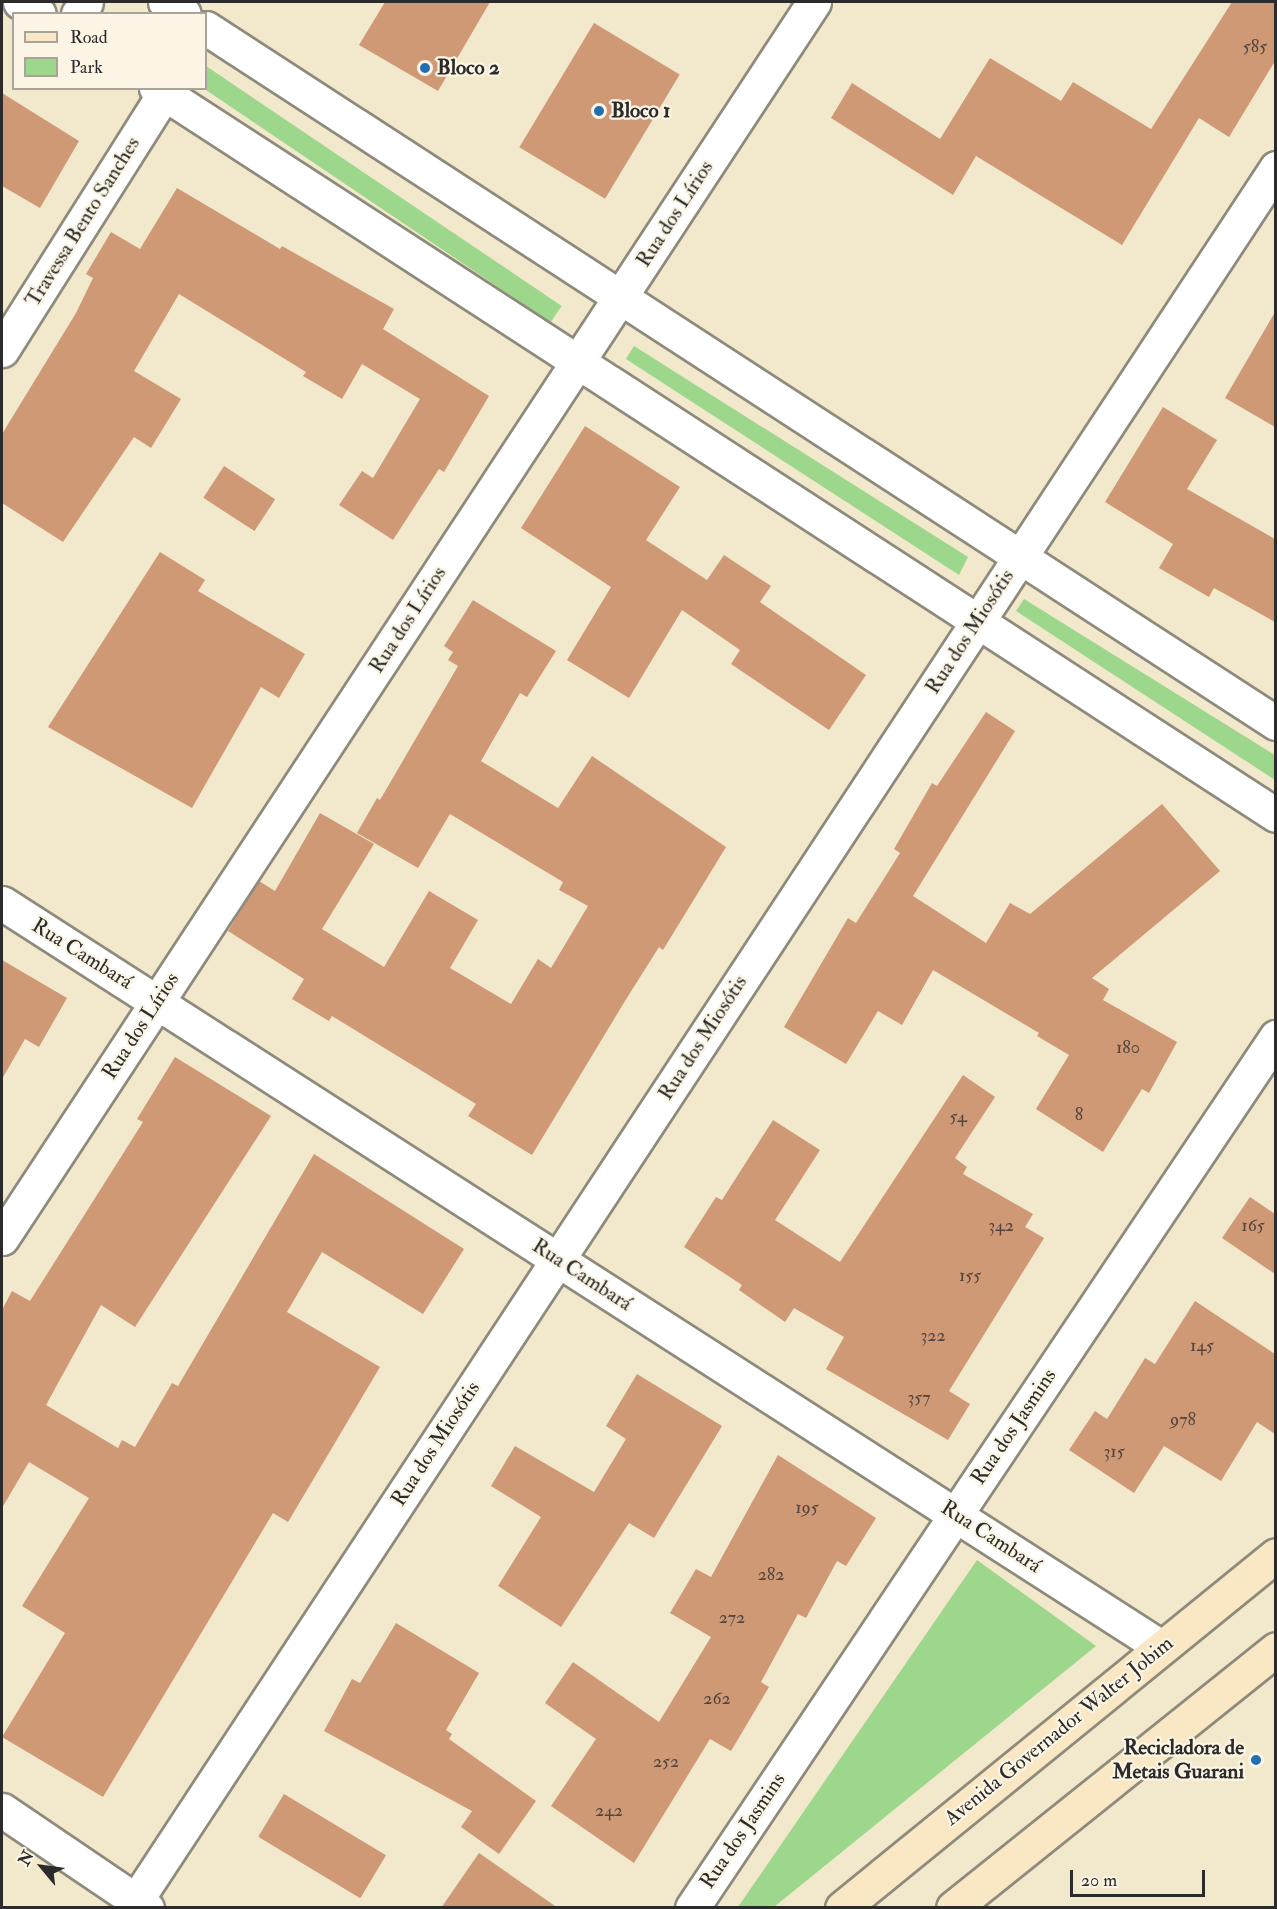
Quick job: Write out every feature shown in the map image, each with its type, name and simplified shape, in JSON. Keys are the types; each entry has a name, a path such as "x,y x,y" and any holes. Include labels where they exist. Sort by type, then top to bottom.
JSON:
{"main road":[{"name":"Avenida Governador Walter Jobim","path":"842,1908 1275,1555"},
{"path":"953,1908 1275,1649"}],"street":[{"path":"20,2 36,12"},
{"path":"165,2 180,12"},
{"name":"Rua dos Lírios","path":"2,1238 814,2"},
{"path":"207,29 1275,723"},
{"path":"160,91 1275,815"},
{"name":"Travessa Bento Sanches","path":"2,350 160,91"},
{"name":"Rua dos Miosótis","path":"138,1905 557,1259 1275,168"},
{"name":"Rua Cambará","path":"2,903 1161,1647"},
{"name":"Rua dos Jasmins","path":"692,1908 1275,1037"},
{"path":"2,1810 138,1905"}],"green space":[{"path":"207,67 562,306 550,322 206,90"},
{"path":"634,346 968,557 959,575 626,359"},
{"path":"1024,599 1275,755 1275,780 1016,611"},
{"path":"977,1560 1096,1646 774,1907 738,1907"}],"building":[{"name":"Bloco 2","path":"385,2 490,2 438,91 359,45"},
{"path":"1232,2 1275,2 1275,61 1229,137 1199,118 1122,245 976,156 953,195 831,118 852,83 940,139 990,58 1061,101 1073,82 1151,129"},
{"name":"Bloco 1","path":"594,23 680,75 605,199 519,147"},
{"path":"2,93 79,141 40,208 2,186"},
{"path":"177,188 280,249 282,246 394,309 383,329 489,396 444,472 439,469 393,540 339,505 362,471 373,478 420,399 362,364 342,399 303,376 306,372 179,294 134,371 181,399 151,448 134,437 63,542 2,503 2,434 76,313 93,278 86,274 111,232 140,249"},
{"path":"1275,312 1275,427 1225,398"},
{"path":"1163,407 1217,440 1187,489 1275,539 1275,622 1214,588 1209,597 1159,568 1173,544 1105,502"},
{"path":"585,426 680,487 646,540 707,580 724,555 771,586 760,602 866,675 829,730 731,664 740,650 682,610 629,698 567,660 611,587 521,528"},
{"path":"224,466 275,499 254,531 203,498"},
{"path":"160,552 205,580 198,591 305,654 279,698 261,687 192,808 48,727"},
{"path":"473,600 556,651 527,697 520,693 481,761 558,808 592,756 726,847 663,950 659,947 532,1155 468,1116 476,1104 332,1016 329,1021 292,999 304,979 228,931 259,881 275,891 320,813 374,844 322,929 384,967 429,891 478,920 450,968 511,1004 538,959 551,968 588,906 559,890 563,882 450,814 418,868 357,833 377,798 380,800 458,666 448,660 453,652 444,646"},
{"path":"986,712 1015,731 913,896 986,943 1010,903 1030,914 1162,804 1220,871 1092,978 1109,989 1103,1000 1177,1042 1149,1093 1142,1089 1103,1152 1036,1109 1069,1055 1037,1036 1039,1033 933,970 902,1025 878,1011 846,1064 784,1027 848,918 856,923 900,853 894,849 932,783 937,786"},
{"path":"2,960 67,998 39,1047 25,1039 2,1079"},
{"path":"175,1057 271,1116 135,1327 101,1305 46,1405 118,1448 122,1440 135,1447 172,1383 178,1386 314,1154 464,1249 423,1314 322,1252 287,1312 380,1367 288,1522 273,1513 103,1797 2,1737 65,1633 22,1606 89,1498 29,1462 2,1508 2,1310 12,1291 30,1301 143,1122 137,1119"},
{"path":"963,1075 995,1097 955,1158 967,1167 963,1174 1033,1214 1025,1227 1044,1238 949,1391 970,1404 948,1440 826,1369 844,1337 794,1308 785,1322 739,1290 742,1285 684,1247 716,1197 722,1200 773,1120 820,1150 775,1220 840,1262"},
{"path":"1250,1197 1275,1214 1275,1274 1222,1238"},
{"path":"1195,1301 1275,1354 1275,1434 1257,1422 1221,1481 1164,1446 1134,1493 1069,1450 1095,1411 1107,1419 1145,1358 1155,1364"},
{"path":"637,1374 722,1426 654,1538 629,1523 561,1627 498,1586 541,1517 491,1486 515,1446 594,1492 626,1439 606,1426"},
{"path":"778,1455 876,1518 846,1566 837,1561 806,1618 798,1614 761,1682 769,1687 731,1751 710,1739 634,1863 551,1806 596,1739 545,1703 573,1662 659,1722 711,1637 670,1613 696,1569 711,1577"},
{"path":"396,1623 479,1673 446,1730 452,1734 449,1739 536,1801 499,1854 461,1827 472,1811 324,1731 352,1679 360,1683"},
{"path":"284,1794 386,1855 360,1898 258,1837"},
{"path":"479,1853 558,1908 441,1908"}],"place":[{"name":"Bloco 2","path":"425,68"},
{"name":"Bloco 1","path":"599,111"},
{"name":"Recicladora de Metais Guarani","path":"1256,1760"}]}
